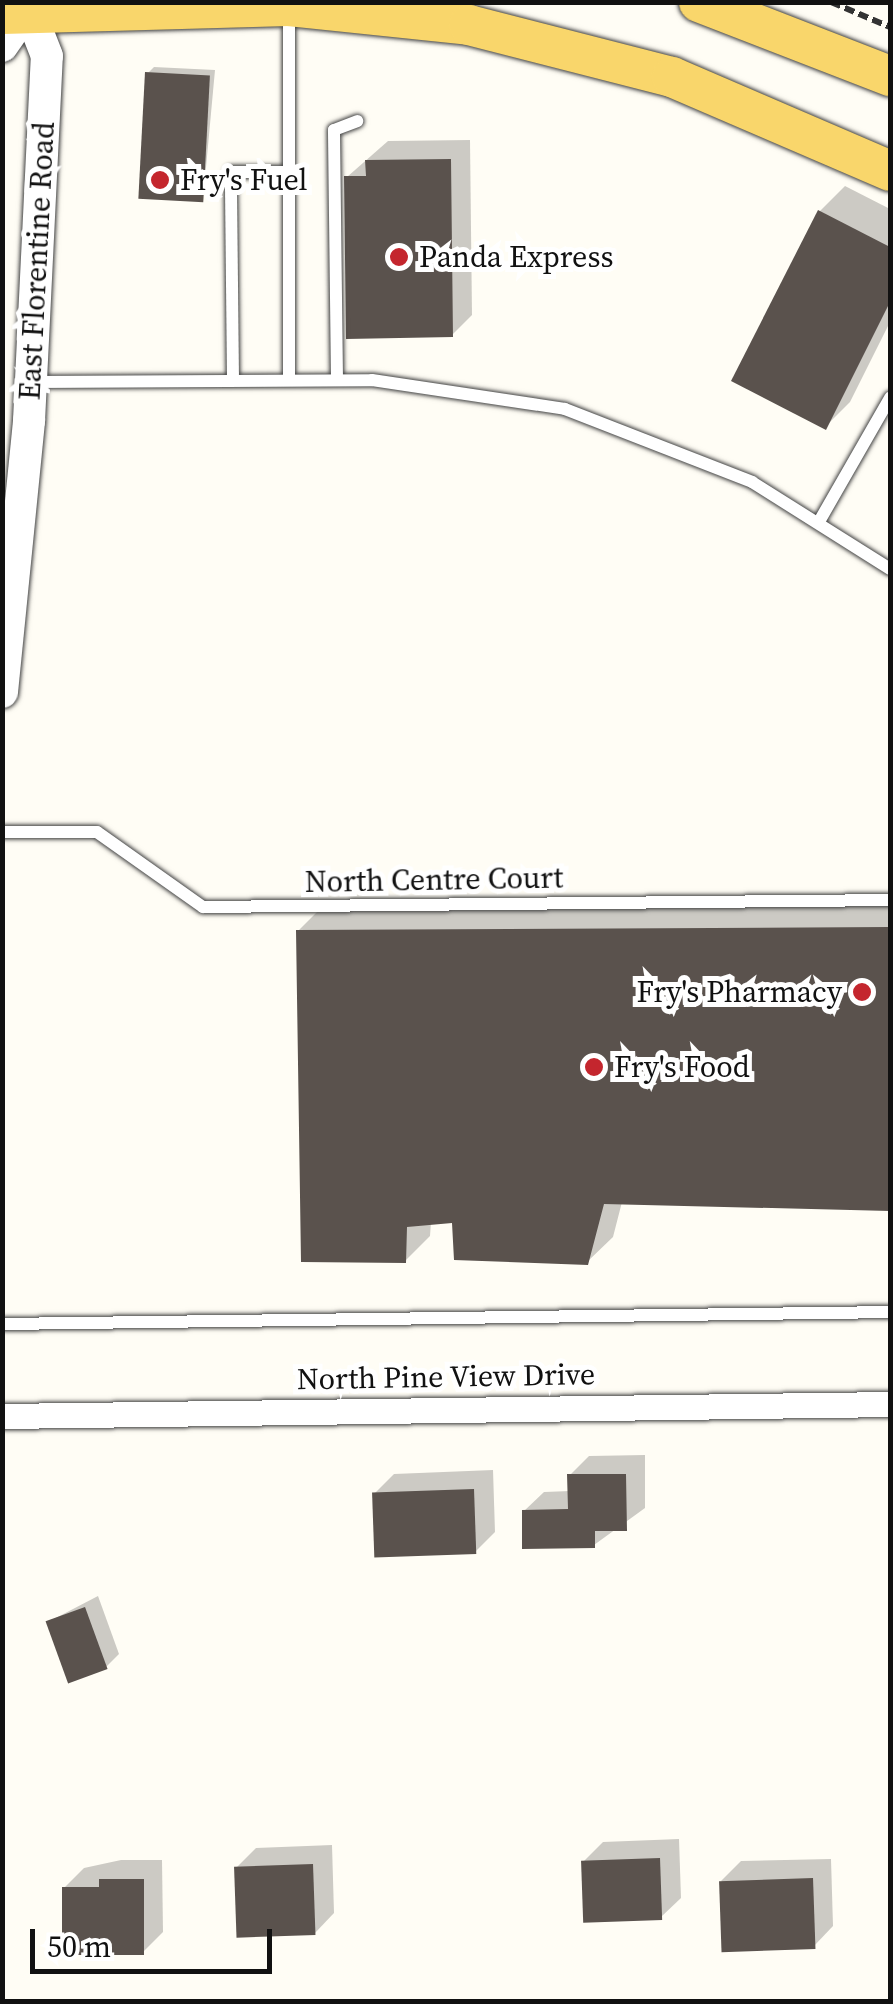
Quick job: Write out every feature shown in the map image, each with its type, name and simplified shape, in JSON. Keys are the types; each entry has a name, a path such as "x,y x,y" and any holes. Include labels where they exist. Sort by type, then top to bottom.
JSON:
{"main road":[{"path":"698,2 890,76"},
{"path":"14,19 289,6 450,22 571,48 672,77 890,171"}],"street":[{"name":"East Florentine Road","path":"2,692 30,382 47,56 14,19"},
{"name":"North Pine View Drive","path":"2,1416 890,1404"}],"lane":[{"path":"289,6 289,378"},
{"path":"337,379 334,130 356,121"},
{"path":"233,379 230,172 289,172"},
{"path":"30,382 337,379 579,412 666,443 820,520 890,569"},
{"path":"820,520 890,398"},
{"name":"North Centre Court","path":"2,832 97,832 202,908 890,900"},
{"path":"2,1324 890,1312"}],"path":[{"path":"831,2 890,27"}],"building":[{"name":"Fry's Fuel","path":"145,72 210,75 203,202 138,199"},
{"name":"Panda Express","path":"451,159 453,337 346,339 344,176 366,176 365,160"},
{"path":"818,210 890,247 890,302 826,430 731,381"},
{"name":"Fry's Food","path":"890,927 890,1211 604,1204 588,1265 454,1260 452,1223 407,1227 406,1263 301,1262 296,930"},
{"path":"567,1474 626,1474 627,1531 595,1531 595,1548 522,1549 522,1510 568,1509"},
{"path":"474,1489 476,1554 374,1558 372,1493"},
{"path":"85,1607 108,1669 68,1683 46,1621"},
{"path":"660,1858 662,1920 583,1923 581,1861"},
{"path":"313,1864 315,1935 237,1938 234,1867"},
{"path":"813,1878 815,1949 722,1952 719,1881"},
{"path":"99,1879 144,1879 144,1955 62,1955 62,1887 99,1887"}],"place":[{"name":"Fry's Fuel","path":"160,180"},
{"name":"Panda Express","path":"399,257"},
{"name":"Fry's Pharmacy","path":"862,992"},
{"name":"Fry's Food","path":"594,1067"}]}
